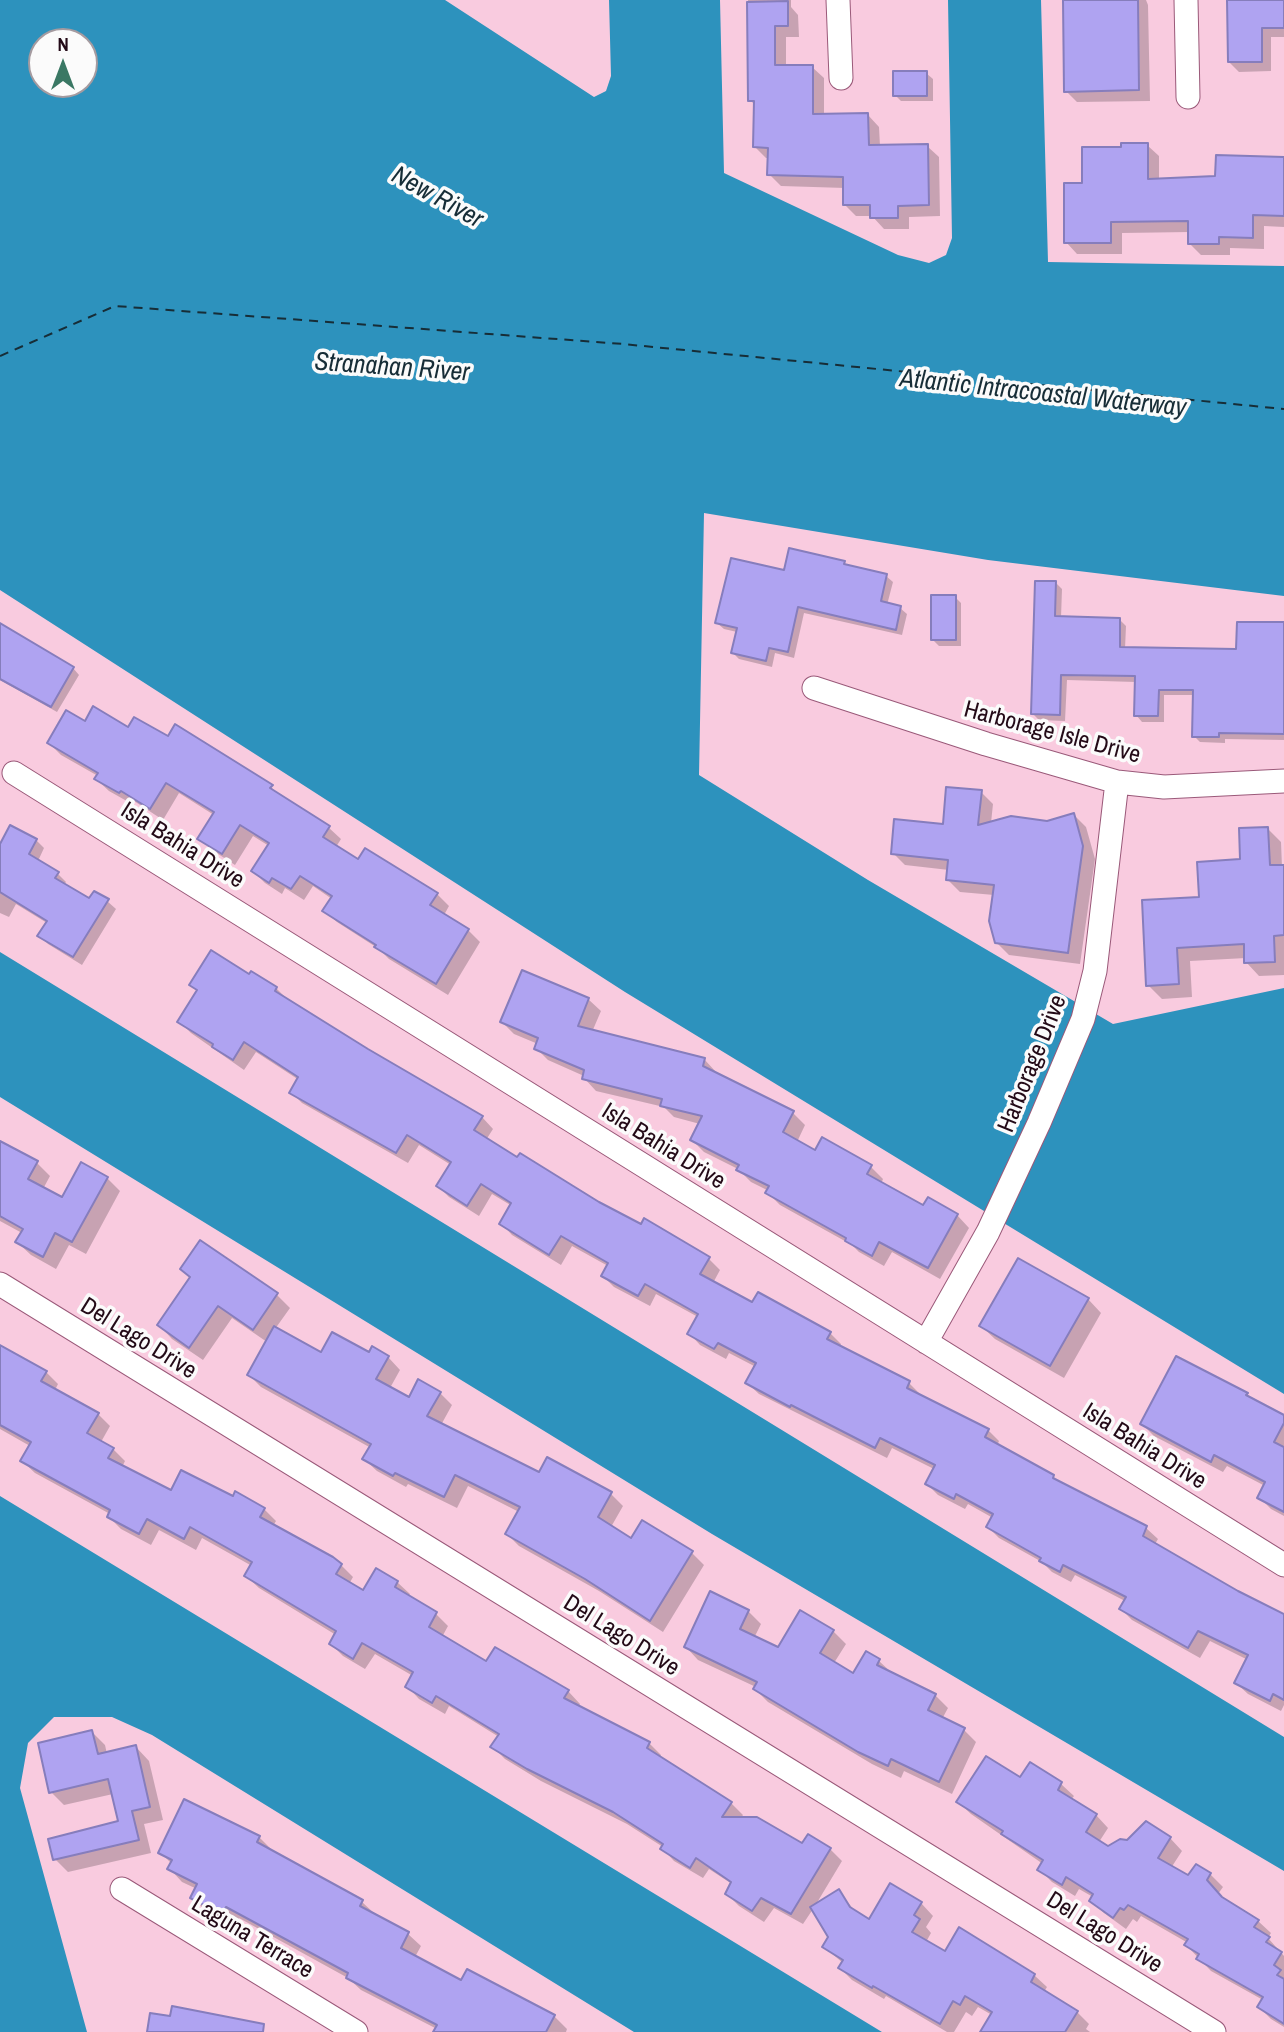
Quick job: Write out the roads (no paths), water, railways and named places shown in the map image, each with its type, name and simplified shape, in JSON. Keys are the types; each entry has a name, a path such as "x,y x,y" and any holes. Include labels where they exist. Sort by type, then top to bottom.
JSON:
{"street":[{"path":"838,0 841,78"},
{"path":"1186,0 1188,97"},
{"name":"Harborage Isle Drive","path":"814,688 986,744 1117,782 1164,787 1284,781"},
{"name":"Isla Bahia Drive","path":"14,773 1284,1565"},
{"name":"Harborage Drive","path":"926,1342 988,1232 1040,1124 1083,1018 1095,971 1117,782"},
{"name":"Del Lago Drive","path":"0,1284 1214,2032"},
{"name":"Laguna Terrace","path":"122,1889 356,2032"}],"water":[{"path":"0,0 445,0 594,97 606,91 611,76 609,0 720,0 724,173 898,255 929,263 946,255 952,238 948,0 1041,0 1048,262 1284,266 1284,596 988,560 704,513 699,775 868,880 1113,1024 1284,988 1284,1394 625,992 0,590"},
{"path":"0,952 1284,1737 1284,1871 712,1534 0,1097"},
{"path":"0,1496 882,2032 634,2032 152,1735 112,1717 54,1717 28,1743 20,1788 87,2032 0,2032"}],"water label":[{"name":"New River","path":"437,198"},
{"name":"Stranahan River","path":"392,368"},
{"name":"Atlantic Intracoastal Waterway","path":"1043,394"}]}
